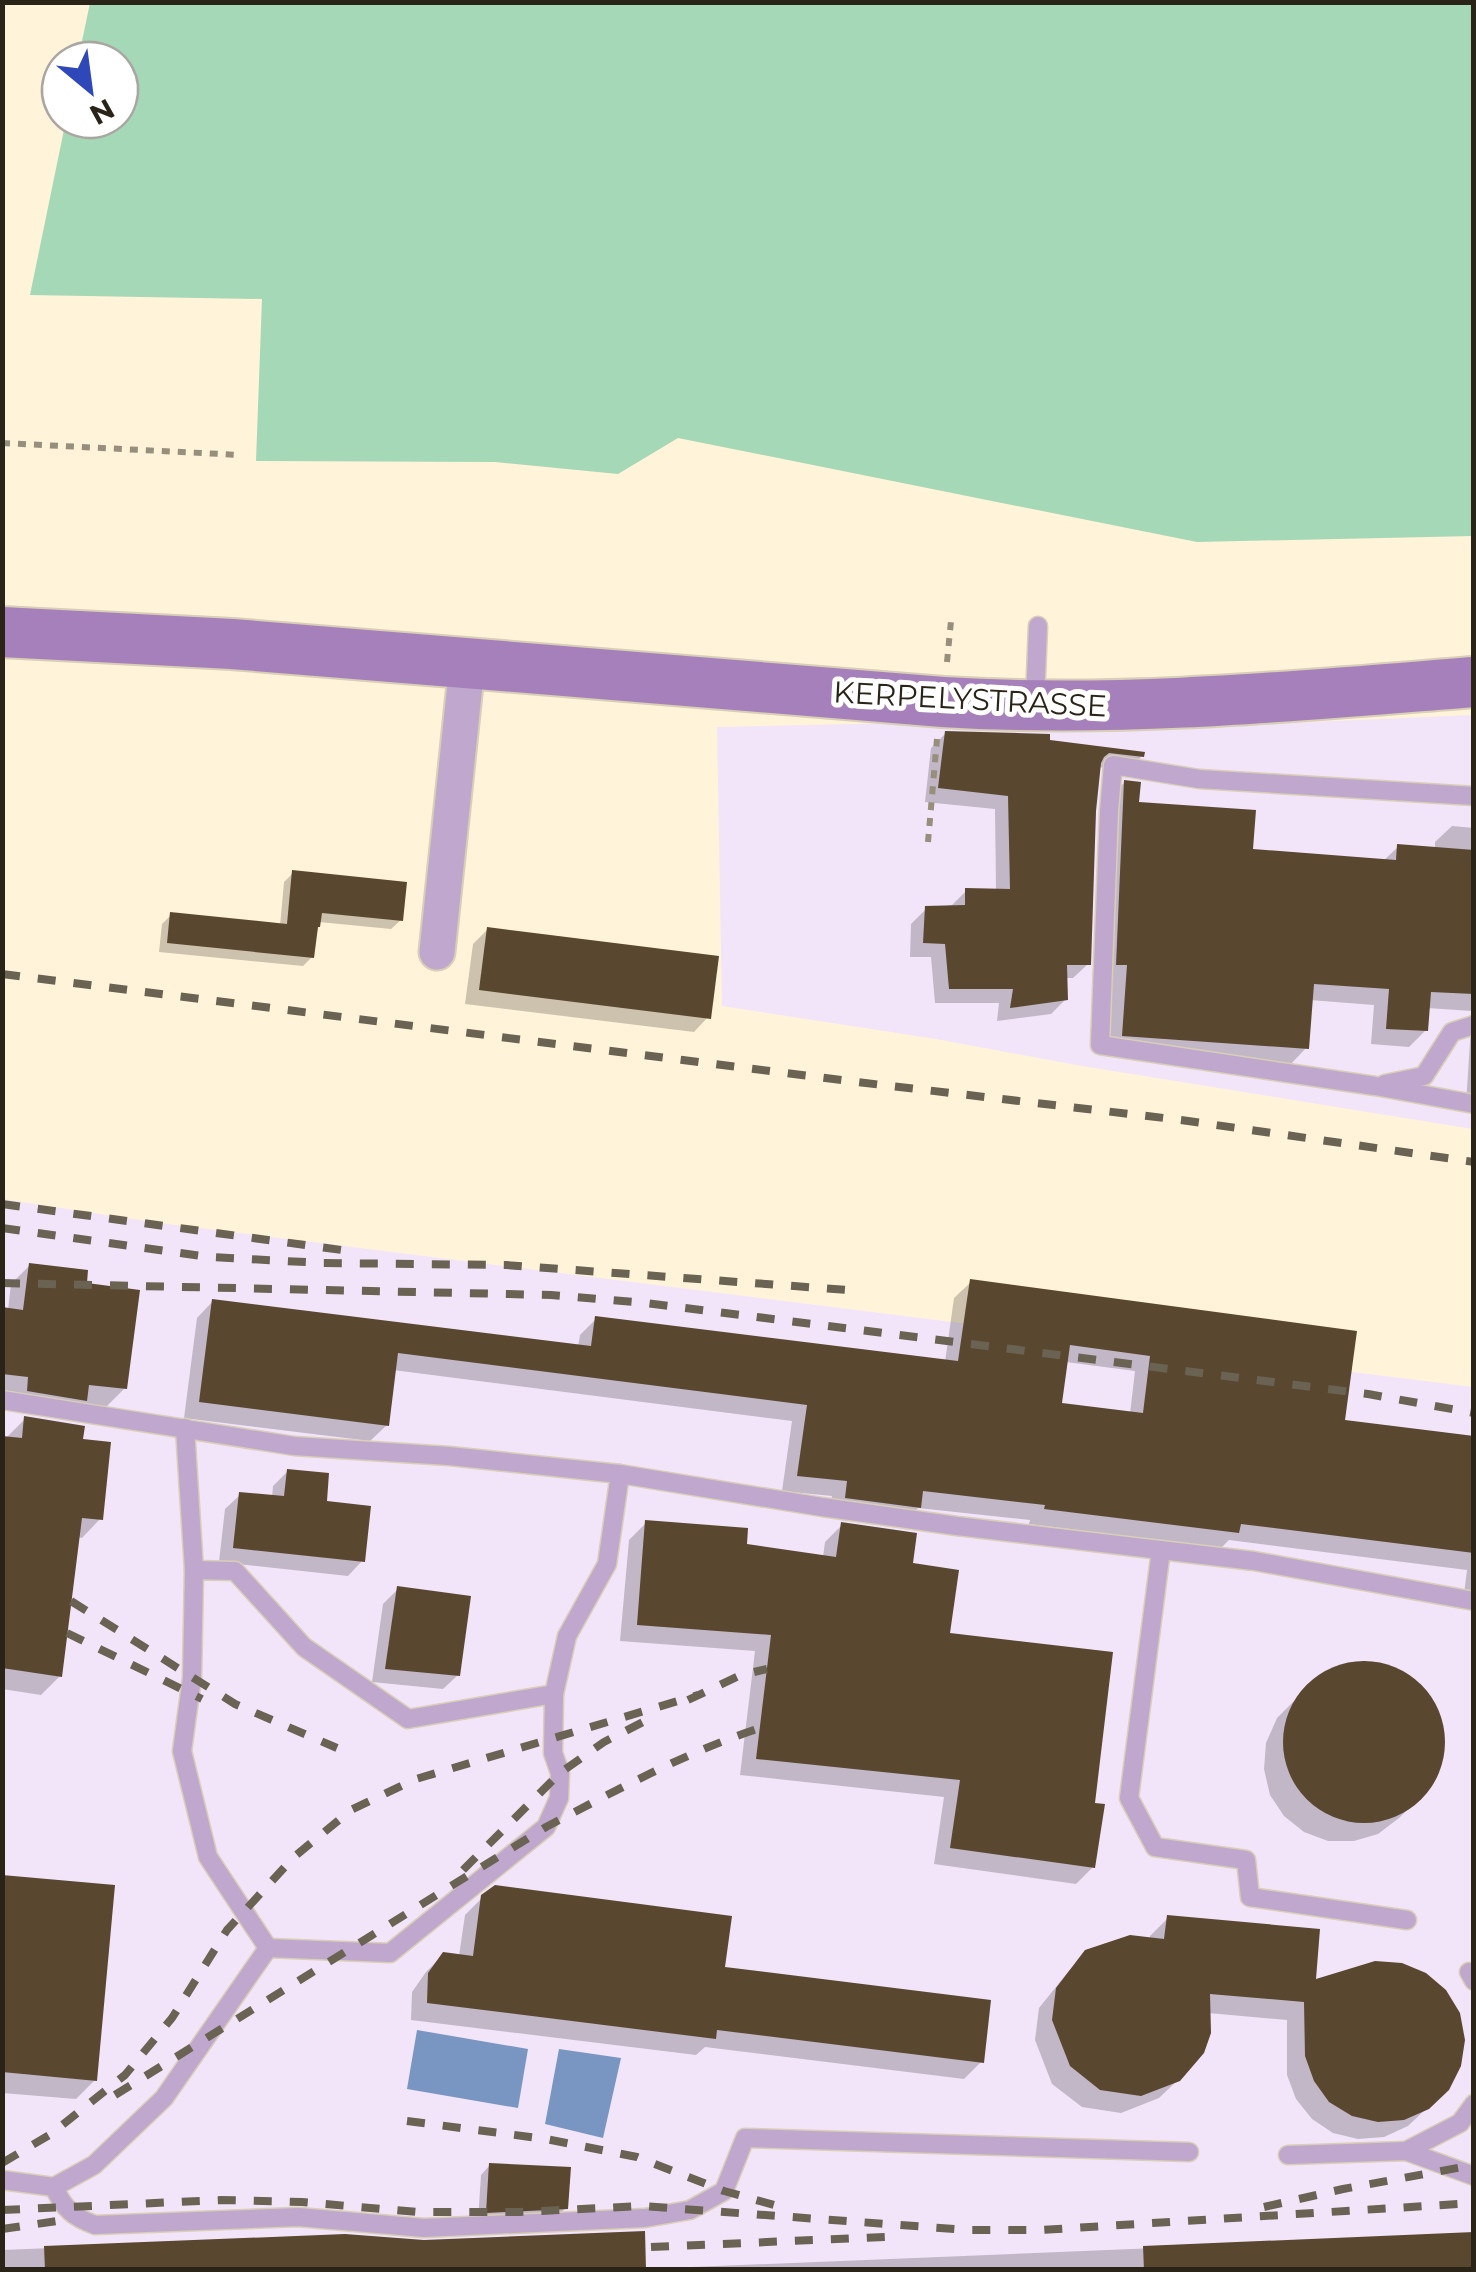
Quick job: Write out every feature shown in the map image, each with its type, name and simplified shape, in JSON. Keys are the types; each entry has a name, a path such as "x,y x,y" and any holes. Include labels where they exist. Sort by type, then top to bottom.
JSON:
{"main road":[{"name":"KERPELYSTRASSE","path":"2,632 232,644 943,702 1034,706 1132,706 1474,682"}],"street":[{"path":"437,952 467,665"}],"lane":[{"path":"1034,706 1038,626"},
{"path":"1474,796 1199,779 1114,766 1108,811 1100,1046 1474,1104"},
{"path":"1375,1086 1424,1076 1452,1032 1474,1025"},
{"path":"2,1400 294,1446 449,1456 620,1474 860,1513 1254,1561 1474,1601"},
{"path":"185,1428 194,1570 192,1678 182,1751 208,1857 268,1948"},
{"path":"268,1948 390,1952 546,1827 560,1798 560,1772 553,1753 554,1694 566,1636 606,1564 620,1474"},
{"path":"1160,1550 1128,1798 1155,1847 1246,1860 1250,1897 1408,1920"},
{"path":"194,1570 235,1572 304,1647 408,1719 554,1694"},
{"path":"2,2180 54,2187 94,2164 164,2098 268,1948"},
{"path":"1406,2151 1460,2122 1474,2104"},
{"path":"54,2187 63,2207 94,2225 298,2218 424,2228 645,2218 690,2210 724,2191 745,2138 1189,2152"},
{"path":"1288,2155 1406,2151 1474,2176"}],"path":[{"path":"2,444 241,455"}],"shaded area":[{"path":"1473,715 1473,1129 722,1006 717,727 946,722 1073,732"},
{"path":"2,1199 152,1222 1473,1387 1473,2269 3,2269"}],"green space":[{"path":"90,3 1473,3 1473,536 1197,542 678,438 618,474 495,462 256,461 262,299 30,295 62,140 140,140 140,40 82,40"}],"water":[{"path":"417,2030 528,2049 518,2108 407,2089"},
{"path":"559,2049 621,2058 603,2138 545,2124"}],"building":[{"path":"945,731 1050,734 1050,740 1145,752 1144,757 1109,753 1101,763 1091,965 1067,965 1068,1000 1010,1008 1013,989 949,989 945,944 923,943 925,906 965,905 965,888 1010,889 1008,796 938,788"},
{"path":"1124,780 1141,782 1139,802 1256,810 1253,849 1396,860 1397,844 1474,850 1474,994 1431,992 1428,1031 1386,1029 1389,989 1314,984 1309,1049 1122,1036 1127,965 1116,965"},
{"path":"292,870 407,882 403,921 322,913 314,958 167,943 170,912 287,924"},
{"path":"487,927 719,956 711,1019 479,990"},
{"path":"29,1263 88,1270 87,1283 140,1290 127,1389 89,1385 87,1401 27,1391 28,1377 2,1374 2,1307 23,1310"},
{"path":"970,1279 1357,1331 1345,1420 1474,1436 1474,1553 1241,1524 1239,1533 923,1491 921,1508 845,1498 847,1481 797,1476 807,1405 398,1353 389,1426 199,1402 212,1299 591,1346 595,1316 958,1361","holes":["1070,1345 1150,1356 1143,1413 1062,1403"]},
{"path":"24,1416 85,1426 83,1439 111,1442 103,1520 82,1518 62,1677 2,1668 2,1436 22,1438"},
{"path":"287,1469 329,1473 327,1501 371,1506 365,1562 233,1548 239,1492 284,1496"},
{"path":"645,1520 748,1528 747,1544 836,1557 841,1522 917,1533 913,1563 959,1570 950,1633 1113,1652 1095,1803 1105,1804 1095,1868 950,1848 960,1780 756,1759 771,1635 637,1625"},
{"path":"397,1586 471,1596 460,1676 385,1669"},
{"path":"1364,1661 1395,1667 1421,1685 1439,1711 1445,1742 1439,1773 1421,1799 1395,1817 1364,1823 1333,1817 1307,1799 1289,1773 1283,1742 1289,1711 1307,1685 1333,1667"},
{"path":"2,1875 115,1885 97,2081 2,2072"},
{"path":"495,1885 732,1916 725,1967 991,2000 984,2063 717,2030 716,2039 427,2003 428,1973 443,1952 473,1956 481,1895"},
{"path":"1167,1915 1320,1929 1316,1979 1375,1961 1402,1963 1426,1973 1446,1990 1460,2013 1465,2040 1461,2066 1449,2090 1429,2109 1404,2120 1378,2122 1352,2116 1329,2102 1314,2081 1305,2056 1304,2002 1210,1994 1211,2033 1204,2053 1180,2081 1141,2096 1100,2090 1070,2066 1052,2020 1056,1988 1085,1950 1130,1935 1164,1939"},
{"path":"489,2163 571,2167 568,2209 486,2213"},
{"path":"645,2231 646,2270 45,2270 44,2246 345,2234 424,2240"},
{"path":"1474,2232 1474,2270 1144,2270 1143,2246"}],"railway":[{"path":"2,974 1181,1120 1474,1162"},
{"path":"2,1204 349,1251"},
{"path":"2,1228 209,1257 506,1265 848,1290"},
{"path":"2,1283 551,1295 646,1303 1368,1394 1474,1413"},
{"path":"71,1601 235,1704 337,1748"},
{"path":"67,1633 202,1699"},
{"path":"688,1700 741,1675 767,1669"},
{"path":"2,2163 51,2134 125,2075 172,2018 227,1930 294,1857 351,1810 416,1779 698,1695"},
{"path":"463,1870 560,1773 604,1742 643,1722"},
{"path":"115,2095 546,1827 678,1760 760,1728"},
{"path":"407,2121 546,2139 637,2157 724,2191 785,2208"},
{"path":"1264,2207 1474,2165"},
{"path":"2,2210 221,2200 417,2212 642,2206 968,2230 1041,2230 1474,2203"},
{"path":"2,2229 71,2219"},
{"path":"651,2247 885,2237"}]}
